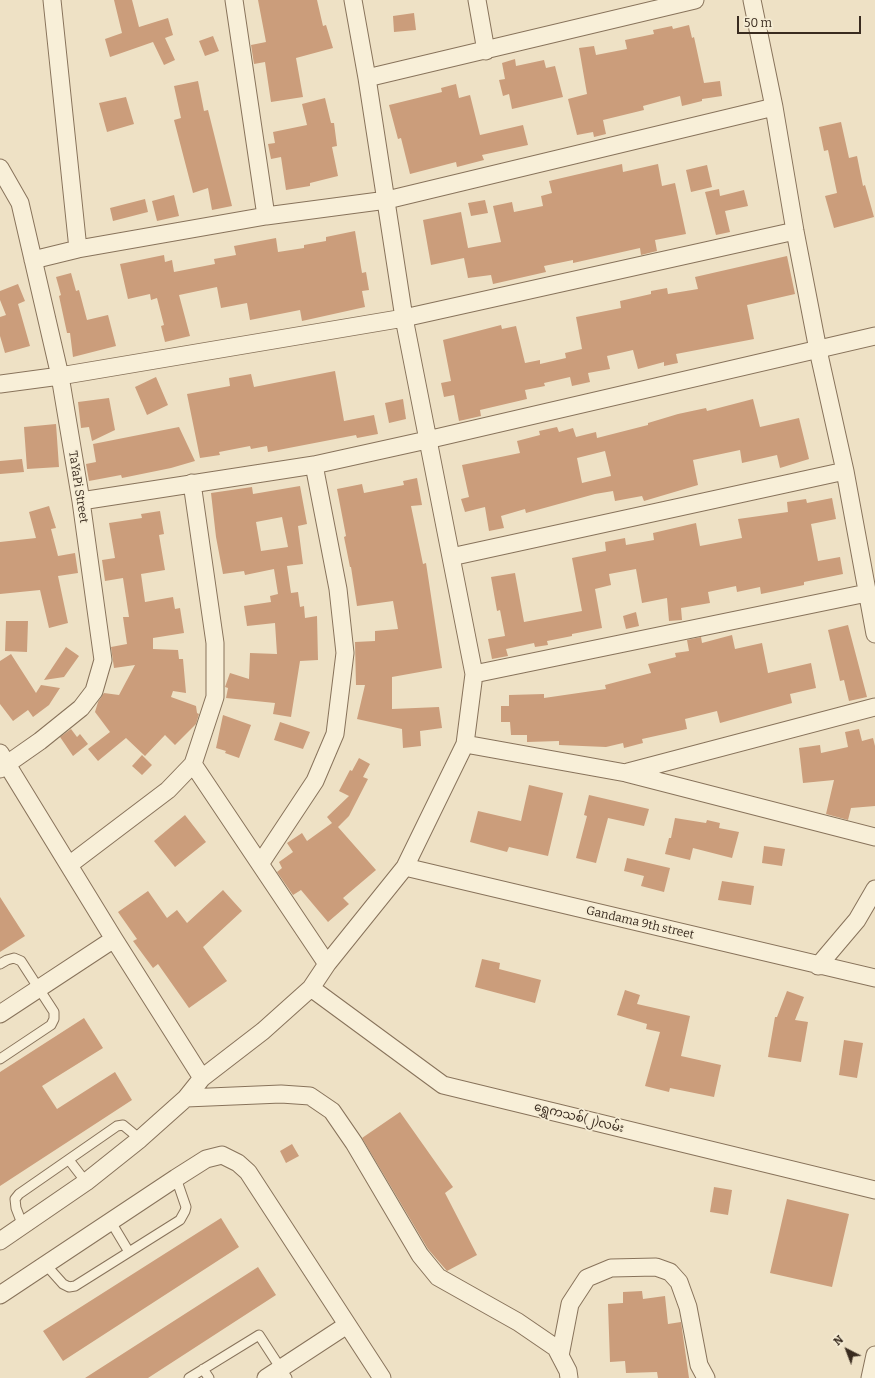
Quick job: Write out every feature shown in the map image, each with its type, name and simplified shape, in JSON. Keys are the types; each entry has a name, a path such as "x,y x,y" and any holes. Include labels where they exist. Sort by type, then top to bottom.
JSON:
{"street":[{"path":"52,0 78,249"},
{"path":"234,0 266,216"},
{"path":"0,1241 86,1182 140,1139 186,1098 202,1078 263,1031 311,988 327,964 405,867 465,744 474,674 404,318 387,200 354,0"},
{"path":"477,0 486,51"},
{"path":"367,78 486,51 695,0"},
{"path":"752,0 774,107 795,231 818,350 845,471 875,634"},
{"path":"33,260 78,249 266,216 387,200 774,107"},
{"name":"TaYaPi Street","path":"0,168 20,203 60,376 81,501 103,660 94,690 81,708 40,741 2,762"},
{"path":"0,384 60,376 404,318 795,231"},
{"path":"81,501 192,482 314,464 427,440 875,336"},
{"path":"260,864 315,781 335,734 346,653 338,589 314,464"},
{"path":"452,557 845,471"},
{"path":"69,865 168,790 193,764 215,697 215,643 192,482"},
{"path":"474,674 867,593"},
{"path":"626,772 875,708"},
{"path":"465,744 626,772 875,837"},
{"path":"2,762 69,865 202,1078"},
{"path":"193,764 327,964"},
{"name":"Gandama 9th street","path":"405,867 818,966 875,978"},
{"path":"818,966 857,920 875,889"},
{"path":"0,1014 114,939"},
{"name":"ရွှေကသစ်(၂)လမ်း","path":"311,988 443,1085 875,1190"},
{"path":"186,1098 282,1094 310,1096 332,1111 354,1143 420,1254 438,1278 518,1322 556,1348 568,1371 568,1378"},
{"path":"0,1295 206,1159 222,1155 238,1162 248,1172 382,1378"},
{"path":"560,1356 570,1304 587,1278 611,1268 656,1267 670,1272 679,1282 688,1307 699,1365 706,1378"},
{"path":"278,1375 348,1325"},
{"path":"870,1378 875,1355"}],"lane":[{"path":"0,964 14,958 21,961 40,988 54,1012 54,1019 51,1025 1,1056"},
{"path":"23,1226 16,1208 15,1199 19,1194 117,1126 123,1125 140,1139"},
{"path":"69,1160 86,1182"},
{"path":"46,1265 63,1284 69,1287 75,1286 180,1220 186,1211 186,1206 176,1178"},
{"path":"111,1222 129,1252"},
{"path":"189,1378 259,1335 278,1375"},
{"path":"203,1369 209,1378"}],"building":[{"path":"114,0 132,0 139,27 168,18 173,35 165,38 175,60 164,65 153,42 110,57 105,39 122,33"},
{"path":"258,0 317,0 323,26 326,25 333,48 296,58 303,97 271,102 265,62 254,64 251,45 266,42"},
{"path":"414,13 416,30 394,32 393,16"},
{"path":"689,25 692,38 694,37 704,83 720,81 722,96 702,99 702,101 682,106 680,96 643,106 644,110 603,120 606,134 594,137 593,132 577,135 568,99 587,94 579,48 594,46 596,55 627,49 625,40 654,34 653,30 672,26 673,29"},
{"path":"213,36 219,51 205,56 199,41"},
{"path":"515,59 516,66 544,60 546,68 555,66 563,97 512,109 509,94 503,96 499,80 505,79 502,63"},
{"path":"198,81 204,111 208,110 232,206 212,210 208,188 193,193 174,120 181,118 174,86"},
{"path":"456,84 459,98 470,95 480,135 523,125 528,145 482,155 484,160 457,167 456,162 410,174 401,138 398,139 389,105 442,92 441,88"},
{"path":"126,97 134,124 107,132 99,103"},
{"path":"325,98 331,123 334,123 337,146 332,147 338,176 310,183 310,186 286,190 281,157 271,159 268,144 275,143 273,132 307,125 302,104"},
{"path":"841,122 849,158 857,156 863,186 865,185 874,217 834,228 825,196 837,193 828,150 824,151 819,127"},
{"path":"622,164 623,172 658,164 662,186 675,183 686,234 655,240 657,251 641,255 640,248 573,263 573,260 544,266 546,272 493,284 491,275 468,278 464,258 431,265 423,220 461,212 468,248 501,242 493,206 512,202 514,212 543,206 541,196 552,193 549,181"},
{"path":"707,165 712,187 691,192 686,170"},
{"path":"719,189 720,196 744,190 748,206 725,211 730,232 716,235 705,192"},
{"path":"174,195 179,216 157,221 152,201"},
{"path":"145,199 148,212 113,221 110,208"},
{"path":"485,200 488,213 471,216 468,203"},
{"path":"355,231 362,273 366,272 369,290 362,291 365,307 302,321 300,310 250,320 247,303 221,308 217,287 179,295 190,336 165,342 161,326 164,325 157,298 151,300 150,294 128,299 120,264 164,255 165,262 172,260 174,272 215,264 214,259 236,255 234,246 276,238 278,252 304,248 304,245 326,241 326,237"},
{"path":"787,256 795,294 747,305 754,339 676,354 678,363 664,366 664,362 638,369 633,350 607,356 610,369 588,373 590,382 572,386 570,377 544,383 545,386 525,390 527,399 480,410 481,416 459,421 454,395 444,397 441,383 451,381 443,340 501,325 502,329 516,326 525,363 540,360 540,364 566,358 565,353 582,349 576,317 621,308 620,301 651,294 651,291 667,288 668,294 698,289 695,277"},
{"path":"71,273 76,291 79,290 87,320 108,315 116,346 73,357 70,333 67,333 59,296 61,295 56,277"},
{"path":"18,284 25,301 18,304 30,346 5,353 0,336 0,317 6,315 0,300 0,291"},
{"path":"335,371 344,421 374,415 378,434 357,438 356,435 268,452 267,446 251,449 250,446 219,452 220,455 200,458 187,394 230,386 229,378 251,374 254,387"},
{"path":"156,377 168,405 147,415 135,387"},
{"path":"109,398 115,430 92,441 89,427 81,428 78,402"},
{"path":"403,399 406,419 389,423 385,403"},
{"path":"753,399 760,427 799,418 809,459 780,468 777,455 742,463 740,450 693,460 698,485 644,501 642,496 615,501 613,491 595,494 526,513 525,509 501,516 504,528 489,531 485,507 465,512 461,499 469,497 462,465 520,453 517,441 540,435 539,431 557,427 559,432 573,428 576,437 596,432 597,438 648,425 648,423 678,414 706,408 707,411","holes":["605,451 611,476 582,483 577,458"]},
{"path":"56,424 59,467 27,469 24,427"},
{"path":"179,427 195,461 171,468 122,478 121,475 89,481 86,464 96,462 93,444"},
{"path":"22,459 24,472 0,474 0,461"},
{"path":"417,478 422,505 411,506 423,564 426,563 442,668 392,677 392,709 439,707 442,728 420,731 421,746 403,748 402,729 357,719 365,685 356,685 355,642 375,641 375,631 398,629 393,601 357,606 337,489 362,484 364,493 404,485 403,481"},
{"path":"300,486 307,524 298,526 303,564 287,566 291,593 298,592 300,607 304,606 305,618 317,616 318,660 300,661 291,717 273,714 275,703 226,698 228,688 225,687 230,673 249,679 250,653 277,654 275,623 247,626 244,606 271,602 270,596 278,594 274,569 245,575 244,571 223,574 216,537 211,493 252,487 253,494","holes":["282,517 288,547 261,551 256,522"]},
{"path":"832,498 836,519 811,524 818,561 840,557 843,574 804,582 804,585 761,594 760,587 737,592 736,586 708,592 710,603 681,608 682,620 669,621 667,598 642,603 636,569 609,574 611,585 595,589 602,628 547,641 548,645 535,647 534,643 506,649 508,656 492,659 488,639 505,636 500,610 497,611 491,577 515,573 524,622 582,611 572,558 606,551 605,542 625,538 626,545 654,540 653,533 696,523 700,546 742,538 738,519 788,512 787,502 806,499 807,503"},
{"path":"49,506 56,528 51,529 58,556 75,553 78,573 58,576 68,623 49,628 40,590 0,594 0,542 36,538 29,512"},
{"path":"160,511 164,534 159,535 165,570 141,574 145,602 173,597 175,609 180,608 184,633 153,638 153,649 178,650 179,659 183,659 186,693 173,691 171,697 196,706 197,713 199,714 196,724 175,745 165,735 145,756 126,738 98,761 88,749 110,732 95,712 98,702 104,693 119,695 135,665 114,668 111,647 127,644 123,617 129,617 123,578 105,581 102,560 115,558 109,523 142,518 141,514"},
{"path":"636,612 639,626 626,629 623,616"},
{"path":"6,621 28,621 27,652 5,651"},
{"path":"848,625 867,697 849,701 844,680 840,681 828,630"},
{"path":"732,635 735,649 762,643 768,673 811,663 816,688 790,694 792,703 720,723 717,711 685,719 687,729 642,739 643,743 624,748 623,743 606,747 559,745 559,741 527,742 527,735 511,735 510,722 501,722 501,706 509,706 509,695 544,694 544,698 606,689 605,685 651,673 648,664 676,657 675,653 689,651 687,640 701,637 702,643"},
{"path":"66,647 79,656 64,677 44,680"},
{"path":"11,654 36,693 41,685 60,688 49,705 33,717 28,710 13,721 0,704 0,661"},
{"path":"223,715 251,725 239,758 225,753 226,751 216,748"},
{"path":"280,722 310,732 303,749 274,740"},
{"path":"71,729 77,737 80,734 88,744 73,756 60,737"},
{"path":"859,729 862,741 873,738 875,746 875,806 851,808 848,820 826,814 834,780 803,783 799,748 820,745 821,753 848,747 845,732"},
{"path":"142,755 152,765 142,775 132,766"},
{"path":"359,758 370,764 363,777 368,779 349,816 338,827 376,870 343,898 349,904 328,922 301,890 293,895 277,872 282,868 279,862 293,852 287,843 302,833 307,841 332,823 327,817 349,796 339,791 350,770 352,771"},
{"path":"529,785 563,793 548,856 509,847 507,852 470,842 478,811 521,821"},
{"path":"589,795 649,809 644,826 608,818 596,863 576,858 587,816 584,815"},
{"path":"185,815 206,842 175,867 154,841"},
{"path":"675,818 706,823 707,820 720,823 719,828 739,832 732,858 693,848 690,860 665,854 669,838 671,838"},
{"path":"764,846 785,849 782,866 762,863"},
{"path":"627,858 670,868 664,892 641,886 644,876 624,871"},
{"path":"722,881 754,886 751,905 718,900"},
{"path":"223,890 242,911 203,947 227,981 189,1008 158,964 153,968 133,941 137,939 118,912 148,891 167,918 177,910 187,923"},
{"path":"0,897 25,936 0,952"},
{"path":"482,959 500,963 499,969 541,980 535,1003 475,987"},
{"path":"625,990 640,995 637,1004 690,1016 681,1056 721,1065 714,1097 670,1088 669,1092 645,1086 660,1032 646,1029 647,1024 617,1015"},
{"path":"787,991 804,997 795,1020 808,1022 801,1062 768,1057 775,1017 777,1017"},
{"path":"84,1018 103,1048 42,1086 57,1109 115,1072 132,1100 0,1186 0,1072"},
{"path":"844,1040 863,1043 857,1078 839,1075"},
{"path":"400,1112 453,1187 445,1193 477,1255 447,1271 428,1249 362,1138"},
{"path":"292,1144 299,1156 286,1163 280,1151"},
{"path":"714,1187 732,1190 728,1215 710,1212"},
{"path":"787,1199 849,1214 832,1287 770,1273"},
{"path":"221,1218 239,1247 63,1361 43,1331"},
{"path":"258,1267 276,1295 148,1378 85,1378"},
{"path":"642,1291 643,1299 665,1296 668,1324 681,1322 689,1378 658,1378 657,1372 626,1373 625,1361 610,1362 608,1304 623,1303 623,1292"}]}
